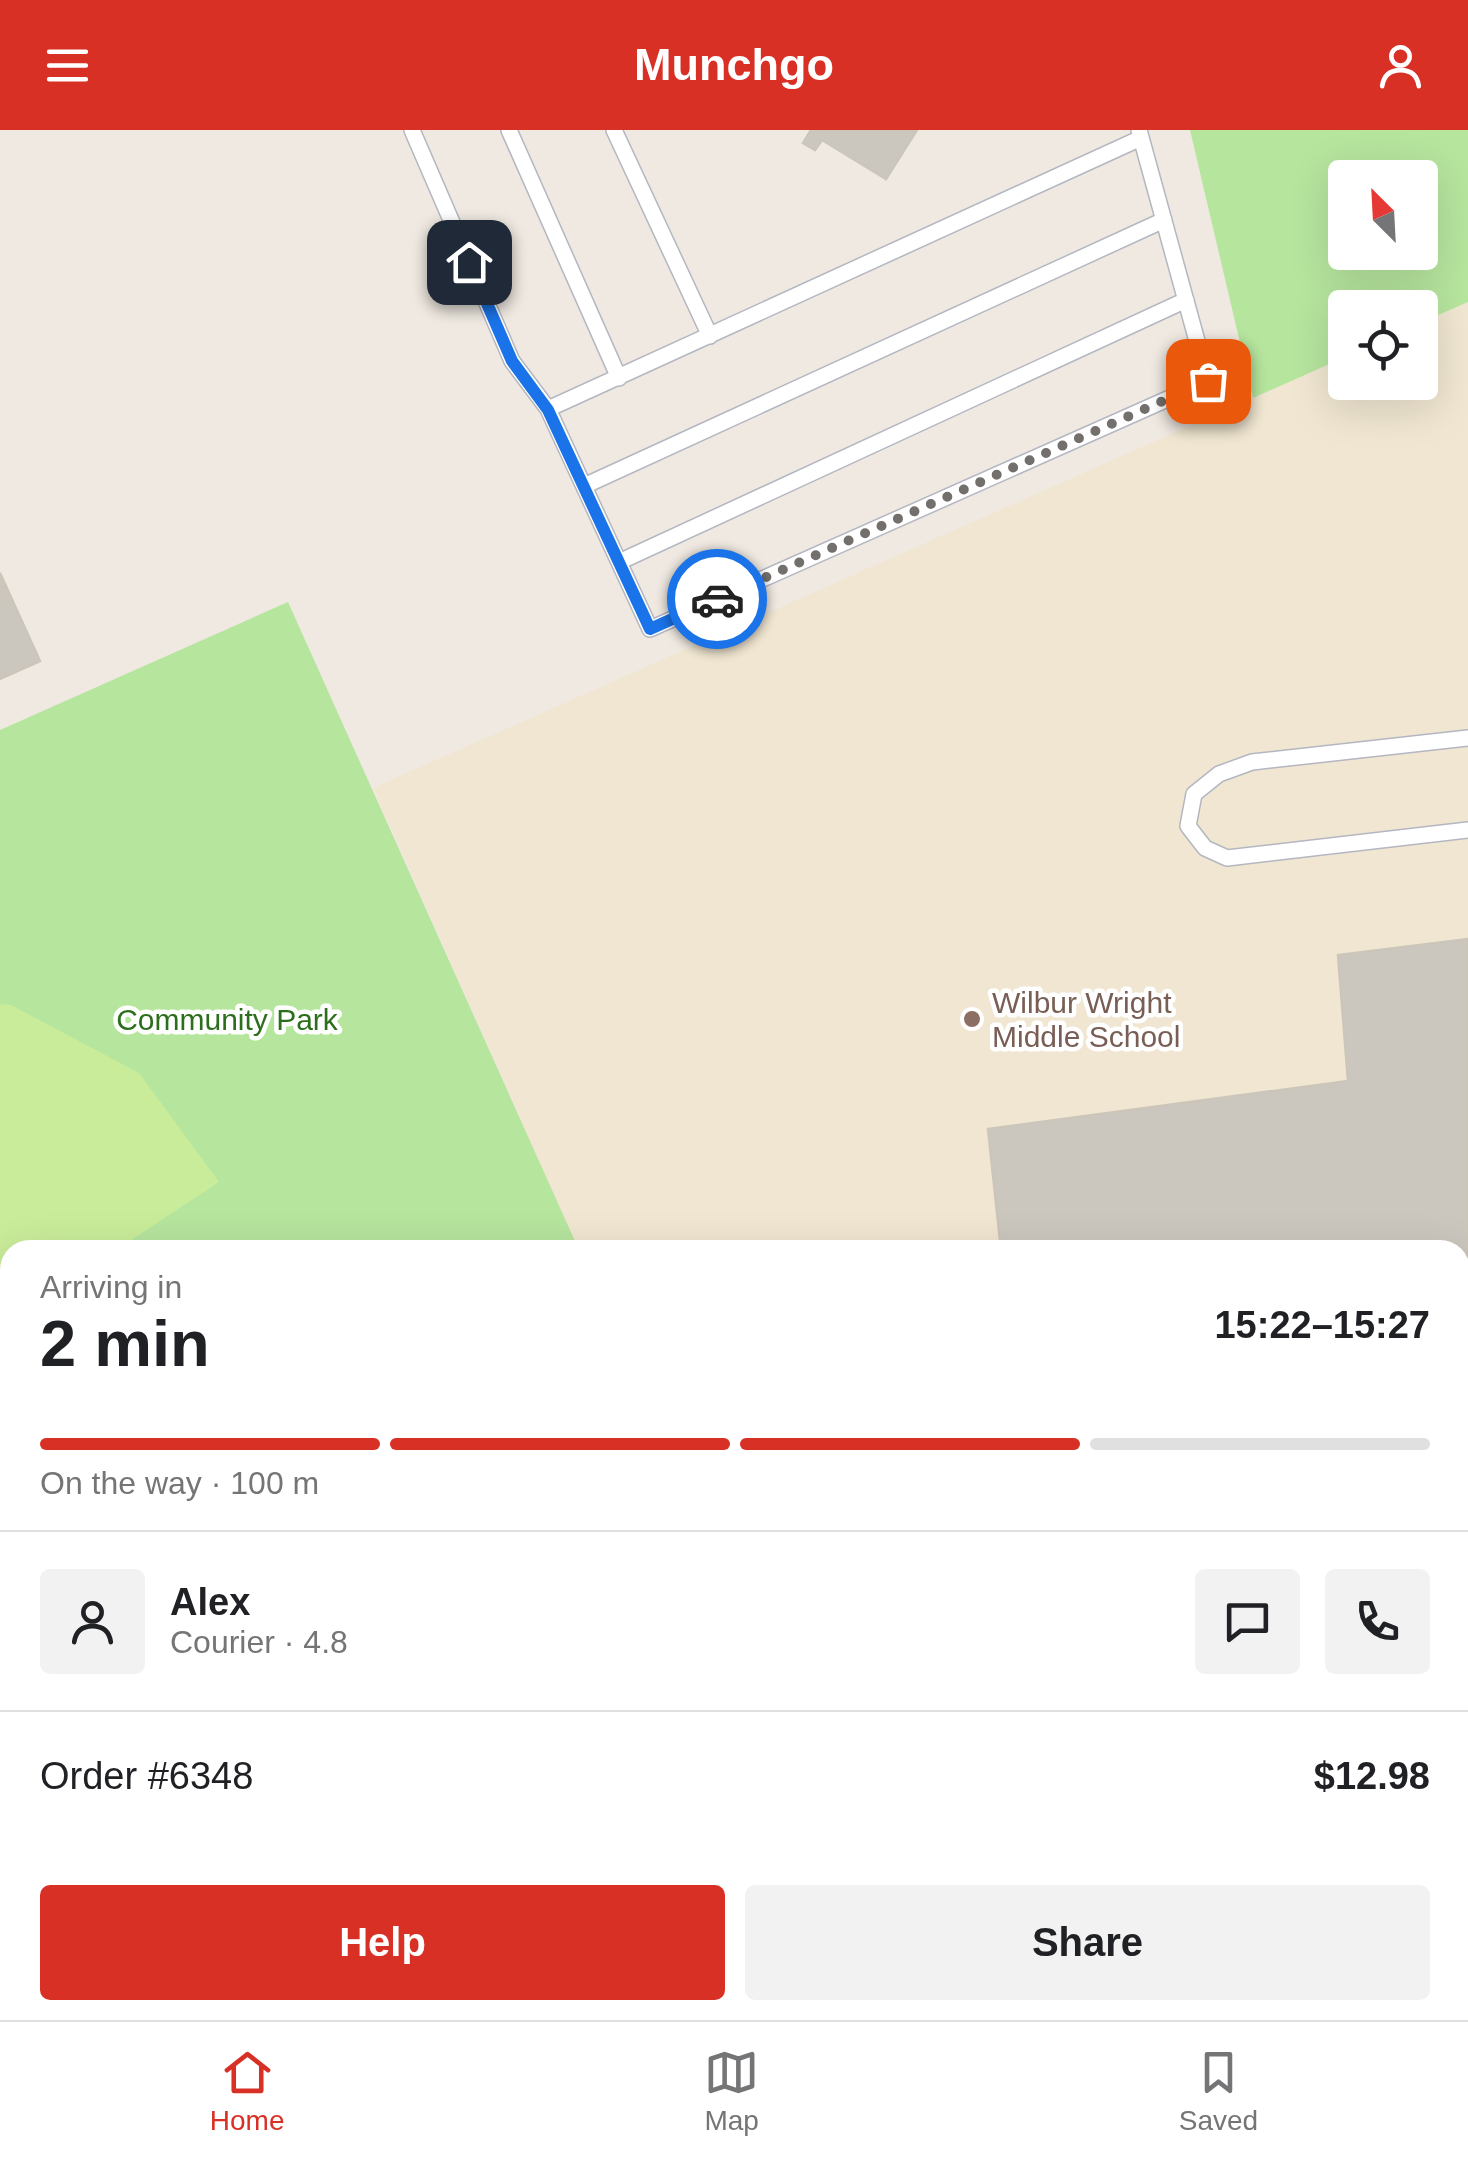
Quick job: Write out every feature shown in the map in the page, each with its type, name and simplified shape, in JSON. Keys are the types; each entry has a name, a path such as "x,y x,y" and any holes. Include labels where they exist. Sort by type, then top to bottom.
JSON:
{"lane":[{"path":"412,130 512,361 548,410 650,629 1208,381 1140,134 548,410"},
{"path":"510,130 618,378"},
{"path":"614,130 710,336"},
{"path":"584,486 1164,220"},
{"path":"618,562 1186,300"},
{"path":"1468,738 1252,762 1219,774 1194,794 1188,826 1206,848 1228,858 1468,830"}],"shaded area":[{"name":"Wilbur Wright Middle School","path":"1468,302 1468,1240 575,1240 373,788 1328,365 1328,400 1438,400 1438,315"}],"green space":[{"path":"1190,130 1468,130 1468,302 1438,315 1438,290 1328,290 1328,365 1253,398"},
{"name":"Community Park","path":"288,602 575,1240 0,1240 0,730"},
{"path":"0,1004 11,1005 139,1073 219,1182 131,1240 0,1240"}],"building":[{"path":"811,130 917,130 886,179 822,140 815,150 803,143"},
{"path":"0,573 40,661 0,679"},
{"path":"1468,939 1468,1240 1000,1240 988,1129 1348,1081 1338,955"}],"way so far":[{"path":"717,599 1208,381"}],"place":[{"name":"Wilbur Wright Middle School","path":"972,1019"}],"route":[{"path":"469,262 512,361 548,410 650,629 717,599"}]}
